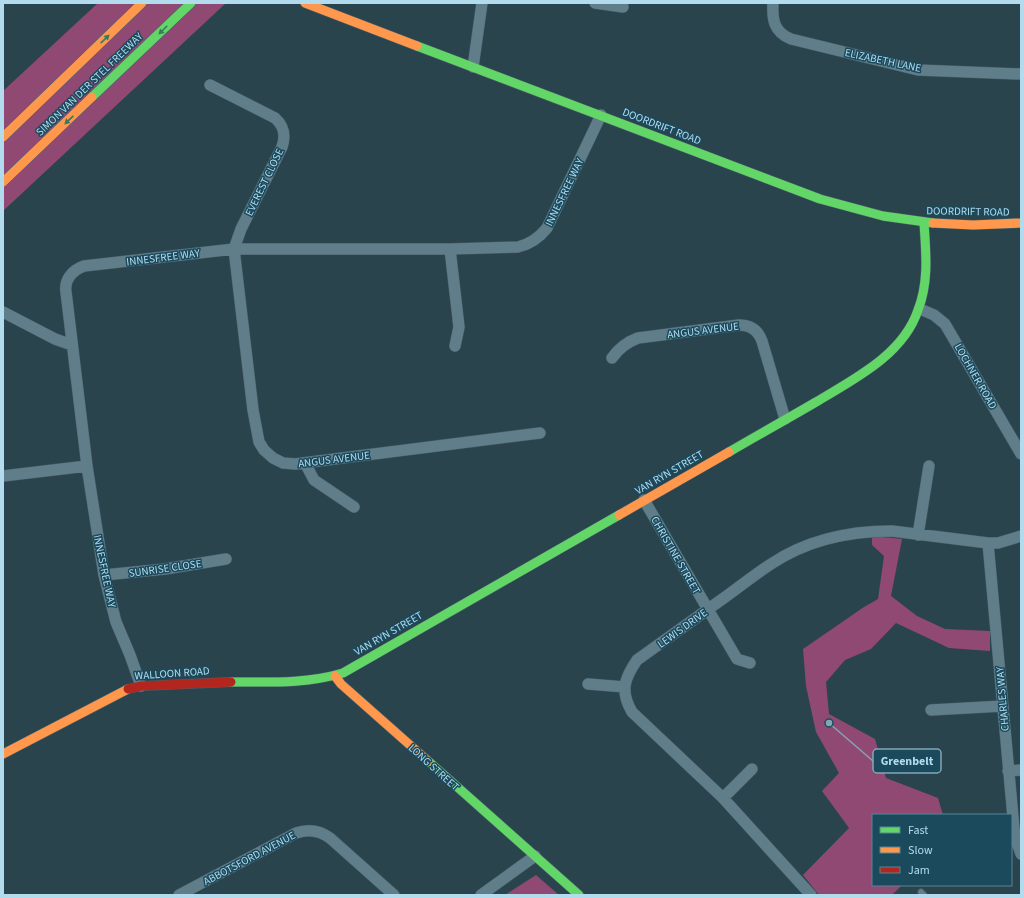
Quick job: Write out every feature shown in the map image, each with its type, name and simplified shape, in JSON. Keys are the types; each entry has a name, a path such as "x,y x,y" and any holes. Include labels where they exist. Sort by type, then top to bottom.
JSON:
{"main road":[{"name":"SIMON VAN DER STEL FREEWAY","path":"3,137 142,3"},
{"name":"SIMON VAN DER STEL FREEWAY","path":"3,182 191,3"},
{"name":"DOORDRIFT ROAD","path":"305,3 820,199 869,213 924,223 982,225 1021,223"},
{"name":"VAN RYN STREET","path":"335,676 785,419 881,360 898,345 920,309 926,279 924,223"},
{"name":"WALLOON ROAD","path":"3,754 129,689 141,686 218,682 302,681 317,680 335,676"},
{"name":"LONG STREET","path":"335,676 341,684 579,895"}],"street":[{"path":"473,67 482,3"},
{"path":"595,3 623,7"},
{"name":"ELIZABETH LANE","path":"773,3 772,14 774,24 780,33 791,39 918,70 1021,74"},
{"name":"EVEREST CLOSE","path":"210,85 276,118 281,123 284,131 282,147 241,229 234,249"},
{"name":"INNESFREE WAY","path":"141,686 116,622 104,575 87,466 65,288 70,276 76,270 84,266 234,249 450,249 518,247 527,245 541,236 552,218 601,115"},
{"name":"ANGUS AVENUE","path":"234,249 253,410 259,442 264,450 273,458 283,463 295,464 540,433"},
{"path":"450,249 459,327 455,346"},
{"name":"LOCHNER ROAD","path":"920,309 934,315 945,324 1021,454"},
{"path":"3,312 55,339 72,345"},
{"name":"ANGUS AVENUE","path":"612,358 620,348 638,338 746,325 758,332 762,341 785,419"},
{"path":"305,463 314,480 354,507"},
{"path":"3,476 87,466"},
{"path":"918,535 930,466"},
{"name":"CHRISTINE STREET","path":"644,500 737,659 750,664"},
{"name":"LEWIS DRIVE","path":"811,895 723,798 632,712 627,703 624,692 626,680 630,670 637,660 771,564 796,550 815,542 835,536 864,532 892,532 988,543 998,543 1021,536"},
{"name":"CHARLES WAY","path":"988,543 1014,828 1021,854"},
{"name":"SUNRISE CLOSE","path":"104,575 165,570 226,559"},
{"path":"588,684 625,687"},
{"path":"931,710 1002,706"},
{"path":"723,798 752,769"},
{"path":"1008,771 1021,770"},
{"name":"ABBOTSFORD AVENUE","path":"179,895 296,833 307,830 317,831 326,835 394,895"},
{"path":"481,895 535,856"}],"shaded area":[{"path":"98,3 226,3 3,211 3,91"},
{"path":"872,536 902,539 891,596 917,616 945,629 990,631 990,651 949,648 896,623 871,649 845,660 826,682 829,714 875,739 886,778 938,798 943,814 872,814 872,886 901,886 892,895 819,895 803,875 849,828 822,791 839,773 816,732 806,686 803,649 878,599 884,556 872,545"},
{"path":"536,875 559,895 505,895"}],"traffic: fast":[{"path":"92,97 191,3"},
{"path":"417,46 820,199 883,216 933,223"},
{"path":"729,452 861,375 889,353 901,340 911,326 918,310 924,289 926,267 924,223"},
{"path":"231,682 301,681 329,677 343,673 619,515"},
{"path":"428,761 579,895"}],"traffic: slow":[{"path":"3,137 142,3"},
{"path":"305,3 417,46"},
{"path":"3,182 92,97"},
{"path":"933,223 973,225 1021,223"},
{"path":"619,515 729,452"},
{"path":"335,676 341,684 428,761"},
{"path":"3,754 128,689"}],"traffic: jam":[{"path":"128,689 141,686 231,682"}],"place":[{"name":"Greenbelt","path":"829,723"}]}
